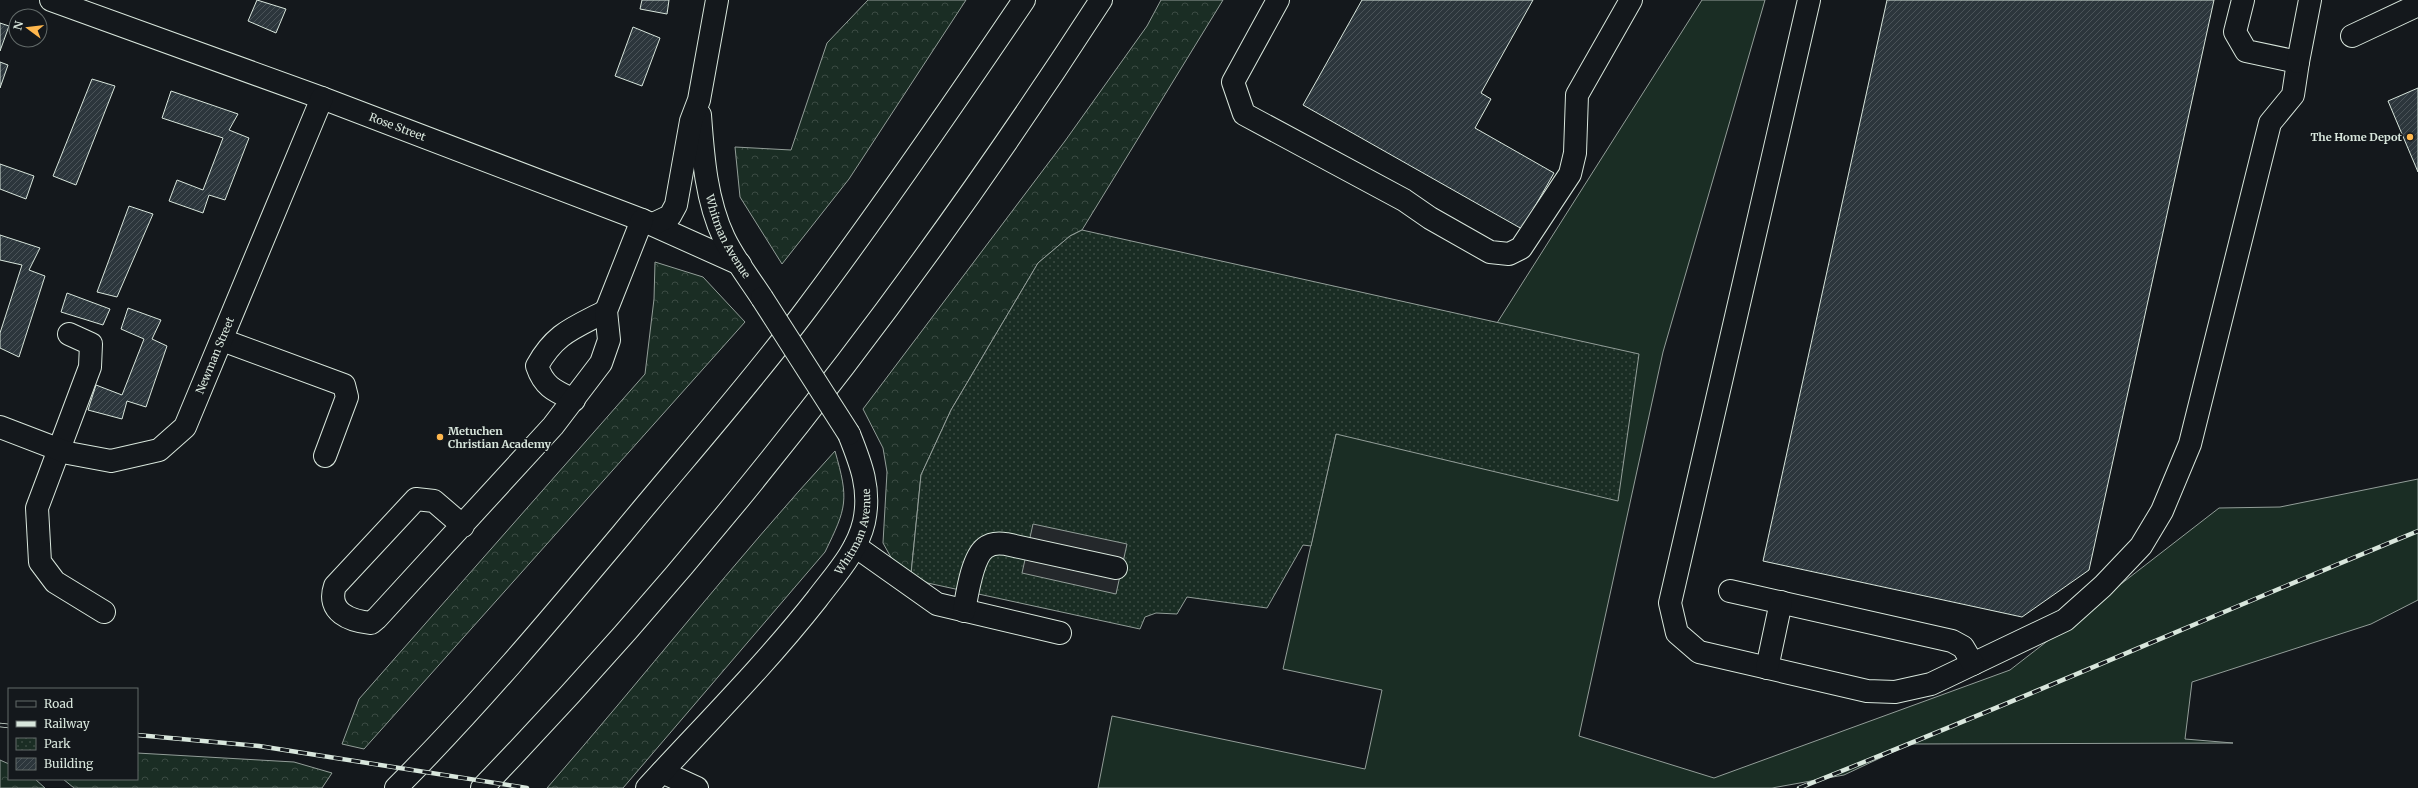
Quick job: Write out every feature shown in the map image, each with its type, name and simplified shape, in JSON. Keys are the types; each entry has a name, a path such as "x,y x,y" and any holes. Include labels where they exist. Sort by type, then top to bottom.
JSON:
{"main road":[{"name":"Rose Street","path":"51,0 322,98 648,222 740,264"},
{"name":"Whitman Avenue","path":"648,222 670,216 676,205 691,121 699,100 718,0"},
{"path":"396,788 431,753 587,576 765,363 806,310 939,124 1024,0"},
{"path":"482,788 526,743 652,602 802,420 934,245 1058,66 1101,0"},
{"path":"1278,0 1233,82 1244,114 1404,200 1430,218 1490,252 1509,254 1522,248 1570,174 1575,153 1577,95 1631,0"},
{"path":"1809,0 1670,603 1677,633 1699,652 1867,691 1895,692 1931,684 2065,620 2103,586 2141,546 2162,511 2190,444 2270,123 2293,95 2310,0"},
{"path":"2243,0 2235,32 2246,51 2298,62"},
{"path":"2352,36 2418,5"},
{"name":"Newman Street","path":"0,428 60,450 111,461 159,450 185,427 322,98"},
{"name":"Whitman Avenue","path":"647,788 794,628 845,563 855,546 864,522 866,498 864,468 848,434 724,238 707,186 699,100"},
{"path":"463,526 434,501 416,499 339,582 333,592 334,606 343,615 351,619 371,623 463,526 574,400 601,363 606,352 609,340 606,311 648,222"},
{"path":"574,400 551,388 541,378 537,366 546,349 557,337 606,311"},
{"path":"69,334 91,344 90,367 37,508 40,562 55,582 104,612"},
{"path":"222,340 344,385 347,397 325,456"},
{"path":"964,610 980,552 989,545 1006,544 1116,568"},
{"path":"855,546 937,604 1060,633"},
{"path":"1730,590 1952,641 1963,647 1973,664"},
{"path":"1767,668 1781,602"},
{"path":"662,772 697,788"}],"green space":[{"path":"868,0 966,0 849,179 782,264 740,197 735,147 791,150 827,43"},
{"path":"1161,0 1223,0 1082,230 1070,236 1038,263 951,410 921,475 911,574 893,561 883,543 887,472 883,448 863,409 1065,141 1147,26"},
{"path":"1702,0 1765,0 1663,352 1579,736 1714,778 2010,670 2219,508 2280,507 2418,479 2418,600 2371,624 2192,682 2185,739 2233,743 1910,744 1844,775 1772,788 1098,788 1112,716 1365,769 1382,690 1283,669 1336,434 1497,323"},
{"path":"1082,230 1639,354 1618,501 1336,434 1311,546 1303,545 1267,608 1187,597 1177,614 1156,613 1145,617 1140,629 923,582 911,574 921,475 951,410 1038,263 1070,236"},
{"path":"655,262 703,277 745,322 364,749 342,744 359,699 645,374 654,299"},
{"path":"835,451 842,481 844,503 838,524 825,552 623,788 547,788 761,534"},
{"path":"138,753 294,762 332,773 322,788 74,788 64,780 138,780"},
{"path":"0,760 8,764 8,780 36,780 45,788 0,788"}],"shaded area":[{"path":"1033,524 1127,544 1116,594 1022,573"}],"building":[{"path":"257,0 286,9 276,33 248,21"},
{"path":"642,0 669,0 667,14 640,9"},
{"path":"1362,0 1533,0 1481,93 1491,99 1475,128 1554,173 1522,229 1303,105"},
{"path":"1887,0 2214,0 2089,570 2022,617 1763,561"},
{"path":"0,23 8,26 8,29 0,51"},
{"path":"633,27 660,38 642,86 615,76"},
{"path":"0,62 8,65 0,88"},
{"path":"92,79 115,86 76,185 53,176"},
{"name":"The Home Depot","path":"2418,88 2418,172 2388,101"},
{"path":"171,91 238,114 229,130 249,138 225,200 209,195 203,213 169,201 177,180 203,190 223,138 162,118"},
{"path":"0,164 34,176 26,199 0,189"},
{"path":"129,206 153,214 117,297 97,292"},
{"path":"0,235 40,248 29,270 45,276 19,357 0,348 0,333 22,265 0,260"},
{"path":"67,293 110,309 103,325 61,312"},
{"path":"128,308 161,320 152,339 167,346 146,407 127,401 122,419 88,410 96,385 122,395 144,339 121,329"}],"railway":[{"path":"1799,788 1877,757 2418,531"},
{"path":"0,725 8,726"},
{"path":"138,735 259,746 527,788"}],"place":[{"name":"The Home Depot","path":"2410,137"},
{"name":"Metuchen Christian Academy","path":"440,437"}]}
